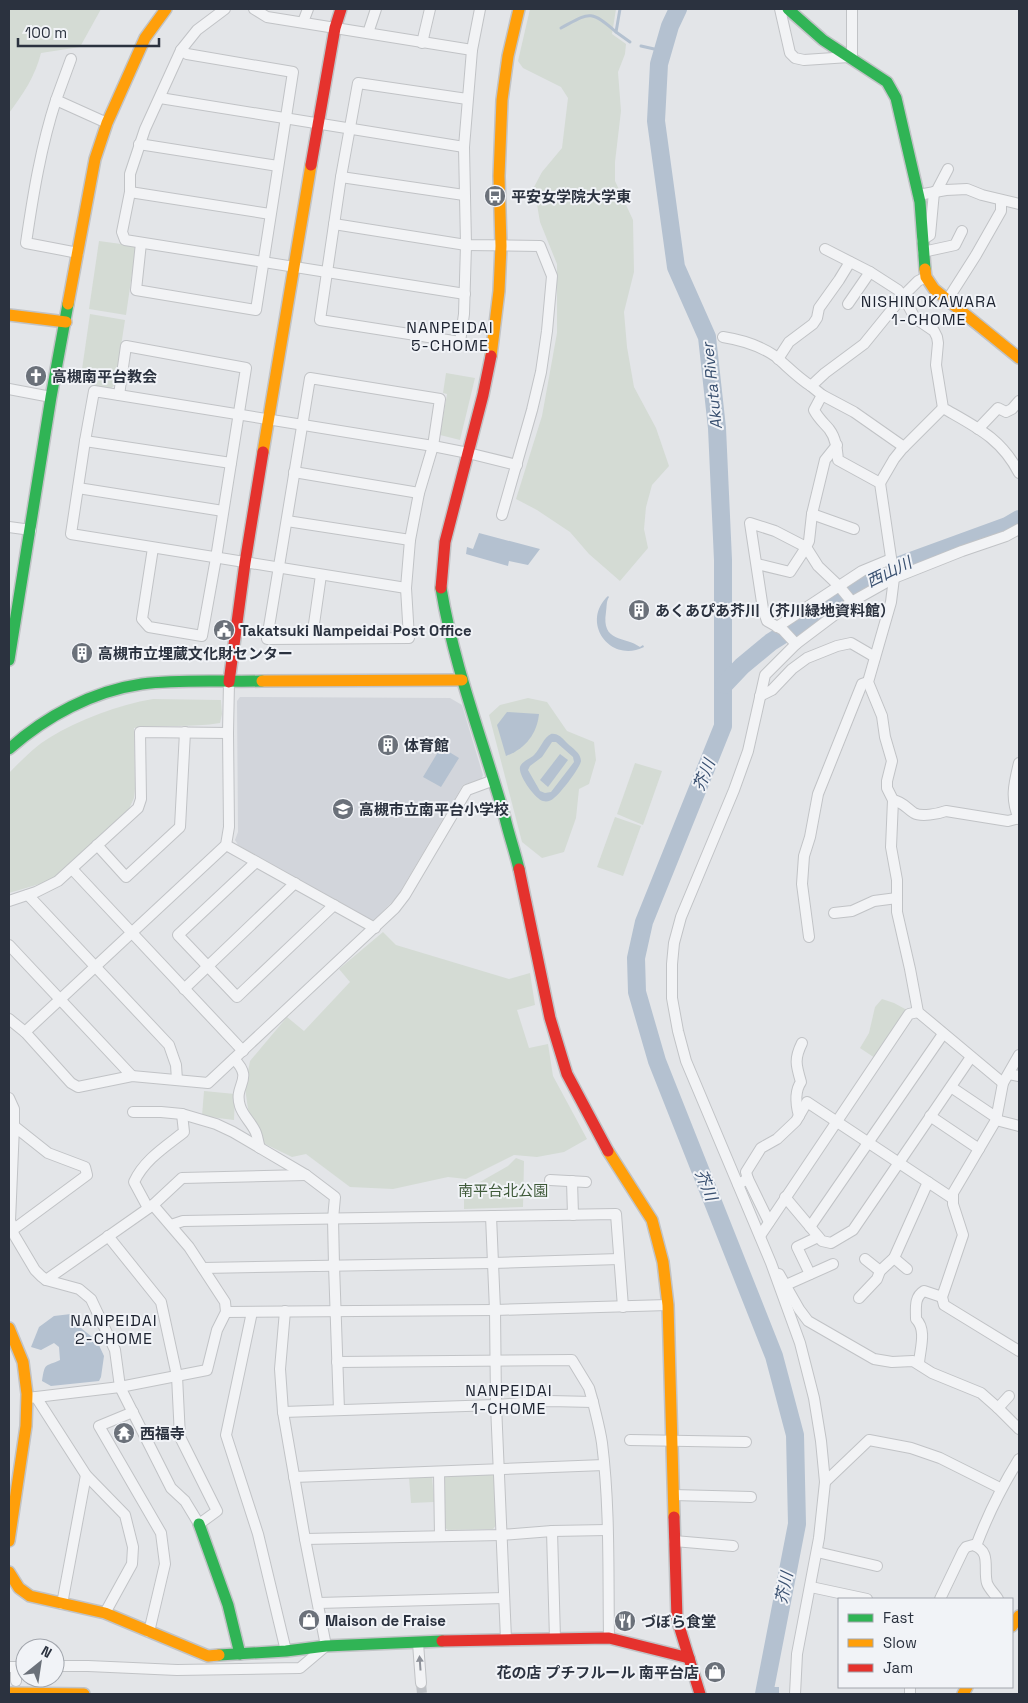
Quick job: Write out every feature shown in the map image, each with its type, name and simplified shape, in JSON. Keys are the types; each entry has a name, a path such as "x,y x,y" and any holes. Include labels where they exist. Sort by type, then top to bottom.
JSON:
{"main road":[{"path":"9,660 52,396 95,160 107,122 145,38 166,9"},
{"path":"229,682 245,563 318,124 335,28 341,9"},
{"path":"519,9 508,56 502,100 499,176 501,246 499,291 493,346 484,395 445,542 441,585 446,617 462,680 494,780 518,865 550,1018 567,1074 599,1136 652,1220 664,1263 668,1305 676,1619 700,1694"},
{"path":"788,9 823,40 887,82 896,98 918,195 926,277 934,289 1019,358"},
{"path":"9,315 66,322"},
{"path":"10,745 39,725 82,702 128,687 162,682 462,680"},
{"path":"9,1328 16,1341 25,1367 32,1398 13,1482 9,1541"},
{"path":"199,1524 226,1598 240,1654"},
{"path":"9,1572 12,1587 19,1588 30,1596 105,1612 208,1656 286,1651 326,1646 506,1639 609,1638 689,1658"},
{"path":"9,1693 84,1694"}],"street":[{"path":"225,9 197,30 181,50 170,72 139,144 130,174 130,192 122,232 125,240 465,294"},
{"path":"254,9 267,17 472,50"},
{"path":"303,22 308,9"},
{"path":"368,34 376,9"},
{"path":"422,43 430,9"},
{"path":"467,99 358,83 341,177 320,320 460,342 465,294 464,147 472,50 480,9"},
{"path":"780,9 790,53 795,58 804,60 850,58 852,9"},
{"path":"141,243 136,290 256,310 293,72 187,54 181,50"},
{"path":"70,59 48,123 26,243 78,253"},
{"path":"160,98 464,147"},
{"path":"56,100 107,122"},
{"path":"139,144 278,166"},
{"path":"923,246 930,235 935,192 948,169"},
{"path":"341,177 464,195"},
{"path":"918,195 946,190 967,189 1019,204"},
{"path":"130,192 270,214"},
{"path":"948,300 1001,210 1001,200"},
{"path":"334,224 466,245 540,246 552,276 547,331 541,372 502,515"},
{"path":"923,246 955,245 962,231"},
{"path":"825,249 870,272 898,290 915,318 934,331 937,336 936,366 943,408 978,429 1016,457 1019,473"},
{"path":"778,359 790,342 813,324 817,318 819,308 850,262"},
{"path":"848,304 870,272"},
{"path":"811,386 864,344 903,296 918,281 926,277"},
{"path":"724,338 749,343 761,348 778,359 797,377 822,395 854,412 904,447"},
{"path":"119,395 126,346 246,368 202,636 149,627 142,619 153,548"},
{"path":"310,378 440,399 433,446 419,493 410,540 406,588 409,638 267,640 310,378"},
{"path":"9,389 52,396"},
{"path":"406,588 71,534 84,441 94,390 433,446 517,465"},
{"path":"822,395 814,410 830,430 837,445 838,460 880,483"},
{"path":"978,429 998,408 1006,412 1012,409 1019,401"},
{"path":"943,408 904,447 894,459 880,483 893,576 891,602 868,682 882,716 885,738 892,761 887,788 893,800 891,847 897,880 897,912 918,1012 971,1057 1006,1078 1019,1076"},
{"path":"84,441 231,463"},
{"path":"757,564 790,572 806,548 825,460 837,445"},
{"path":"294,472 419,493"},
{"path":"78,488 223,511"},
{"path":"812,514 854,529"},
{"path":"287,522 410,540"},
{"path":"794,642 780,628 767,622 763,609 750,523 775,531 806,548 818,566 852,601"},
{"path":"9,526 31,530"},
{"path":"795,1694 797,1654 817,1552 825,1482 821,1441 814,1398 800,1343 771,1263 686,1061 672,998 674,943 681,917 734,790 748,751 765,675 794,642 852,601 893,576 1006,536 1019,529"},
{"path":"780,628 862,570 891,559"},
{"path":"312,638 321,575"},
{"path":"760,696 772,690 792,669 807,658 836,646 851,643 874,658"},
{"path":"25,1032 226,845 229,827 229,682"},
{"path":"808,937 802,884 804,856 810,837 818,794 862,684 868,682"},
{"path":"9,901 51,885 72,869 138,808 141,799 140,732 228,733"},
{"path":"97,845 126,877 180,827 185,732"},
{"path":"893,800 900,801 914,813 918,814 946,811 1008,821 1019,818 1014,806 1013,796 1019,763"},
{"path":"9,1019 25,1032 71,1083 78,1086 132,1076 208,1083 395,908 405,895 467,790 494,780"},
{"path":"226,845 375,928"},
{"path":"256,862 178,935 237,997 334,905"},
{"path":"72,869 242,1052"},
{"path":"184,989 295,883"},
{"path":"28,895 169,1045 175,1058 177,1080"},
{"path":"834,913 852,910 874,901 897,898"},
{"path":"9,946 132,1076"},
{"path":"760,1236 909,1014 918,1012"},
{"path":"810,1227 943,1034"},
{"path":"799,1116 796,1098 800,1082 796,1054 802,1042"},
{"path":"1019,1055 1006,1078 996,1119 952,1198 963,1236 942,1297 944,1305 1019,1351"},
{"path":"785,1197 822,1241 831,1243 853,1230 971,1057"},
{"path":"234,1059 243,1069 244,1076 239,1090 239,1105 255,1132 260,1148"},
{"path":"950,1087 996,1119 1019,1126"},
{"path":"9,1098 14,1109 10,1221 12,1232 35,1270 46,1280 79,1289 91,1299 115,1350 120,1387 171,1488 185,1501 199,1524 217,1511 180,1437 177,1376 161,1302 108,1236"},
{"path":"769,1222 746,1172 761,1148 777,1139 799,1116 807,1102 952,1198"},
{"path":"134,1112 182,1114 216,1124 306,1175 335,1197 333,1219 334,1265 340,1410"},
{"path":"105,1612 132,1564 132,1547 125,1515 86,1475 32,1398 120,1387 207,1370 216,1333 226,1312 225,1302 203,1268 171,1225 150,1206 134,1182 138,1173 151,1158 184,1132 182,1114"},
{"path":"930,1116 979,1149"},
{"path":"12,1232 87,1175 84,1167 48,1153 14,1126"},
{"path":"46,1280 150,1206 182,1178 306,1175"},
{"path":"738,1184 748,1179"},
{"path":"550,1180 586,1182"},
{"path":"572,1182 573,1215"},
{"path":"859,1298 877,1279 880,1271 894,1258 928,1182"},
{"path":"171,1225 183,1221 616,1214 623,1307"},
{"path":"491,1216 495,1310 496,1405 506,1639"},
{"path":"810,1274 797,1248 818,1237"},
{"path":"894,1258 907,1269"},
{"path":"203,1268 619,1259"},
{"path":"865,1259 880,1271"},
{"path":"771,1263 786,1285 799,1310 808,1320 874,1359 892,1362 914,1361 932,1373 981,1393 1019,1429"},
{"path":"786,1285 832,1264"},
{"path":"919,1363 922,1331 921,1324 916,1319 916,1300 919,1294 924,1292 942,1297"},
{"path":"226,1312 495,1310 668,1305"},
{"path":"65,1666 177,1670 300,1668 326,1646 283,1412 280,1369 285,1311"},
{"path":"252,1312 226,1435 258,1534 286,1651"},
{"path":"337,1362 572,1360 589,1388 601,1441 607,1530 609,1638"},
{"path":"998,1408 1009,1396"},
{"path":"283,1412 496,1405 550,1401 593,1402"},
{"path":"133,1412 99,1426 161,1533 165,1564 149,1632"},
{"path":"630,1440 746,1442"},
{"path":"825,1482 870,1440 911,1448 940,1458 1000,1488"},
{"path":"976,1546 987,1514 1000,1488 1019,1459"},
{"path":"294,1477 604,1465"},
{"path":"439,1472 440,1536"},
{"path":"62,1604 86,1475"},
{"path":"673,1495 751,1497"},
{"path":"305,1539 501,1535 552,1530 607,1530"},
{"path":"552,1530 555,1639"},
{"path":"674,1541 733,1546"},
{"path":"940,1598 963,1551 968,1546 976,1546 985,1555 988,1584 997,1598"},
{"path":"817,1552 877,1566"},
{"path":"811,1587 862,1598"},
{"path":"318,1603 504,1598"},
{"path":"418,1643 421,1683"}],"shaded area":[{"name":"高槻市立南平台小学校","path":"240,697 450,698 462,705 483,775 481,780 463,785 397,897 372,922 238,845 235,840 238,832 237,701"}],"green space":[{"path":"9,9 101,9 80,47 41,53 32,78 9,113"},
{"path":"530,9 616,9 612,34 626,44 625,54 618,72 621,111 615,162 615,181 633,220 634,272 624,312 627,347 634,387 656,428 669,466 652,485 646,507 644,529 648,548 620,581 589,554 570,532 537,510 516,499 542,416 557,333 557,264 540,222 534,187 542,172 562,148 568,98 561,87 523,68 518,61"},
{"path":"99,241 136,246 126,315 89,309"},
{"path":"90,314 125,320 115,385 110,389 80,383"},
{"path":"446,373 475,378 460,440 440,435 447,394 443,393"},
{"path":"528,698 547,702 567,731 594,742 596,760 589,784 579,789 576,818 564,852 542,858 522,842 489,715 500,705"},
{"path":"153,699 221,700 222,714 220,723 134,728 135,789 134,798 128,811 54,877 43,883 9,893 9,773 28,754 61,731 100,714 126,705"},
{"path":"635,763 662,771 643,825 617,814"},
{"path":"615,817 641,826 623,876 597,867"},
{"path":"383,932 396,945 509,979 530,973 535,1005 517,1010 529,1048 548,1044 553,1076 587,1139 564,1152 537,1157 514,1155 466,1179 448,1177 393,1189 350,1187 306,1154 292,1157 265,1144 248,1109 245,1088 250,1061 287,1017 304,1031 350,982 339,969"},
{"path":"882,999 907,1010 875,1058 860,1048 869,1033 875,1007"},
{"path":"204,1091 235,1094 234,1120 202,1116"},
{"name":"南平台北公園","path":"516,1158 524,1161 523,1207 464,1209 464,1191 508,1166"},
{"path":"496,1474 497,1524 493,1529 448,1530 444,1527 442,1479 446,1476"},
{"path":"432,1475 434,1502 411,1503 409,1477"}],"water":[{"path":"479,533 540,549 528,565 509,561 508,566 466,554 467,547 473,549"},
{"path":"608,596 605,622 607,629 616,637 640,647 643,645 644,647 632,651 620,650 610,645 603,638 598,628 597,617 600,606"},
{"path":"507,712 539,714 536,728 529,740 519,749 506,756 497,725"},
{"path":"556,734 560,736 578,753 581,761 574,775 561,792 550,801 543,801 524,781 520,767 534,755 548,736","holes":["552,742 556,742 573,757 574,762 551,792 545,793 540,791 528,770 530,766 542,757"]},
{"path":"441,747 459,758 441,787 423,777"},
{"path":"560,754 568,760 548,787 540,780"},
{"path":"71,1314 81,1328 97,1341 104,1356 101,1377 99,1381 51,1386 42,1381 43,1375 46,1366 60,1360 59,1347 54,1343 41,1350 31,1347 39,1327 54,1316"},
{"path":"757,1687 779,1687 779,1694 756,1694"}],"waterway":[{"path":"620,9 616,32 630,42"},
{"name":"芥川","path":"678,9 670,26 659,64 656,121 676,267 707,337 717,428 723,560 723,726 644,922 636,958 637,992 657,1061 774,1356 795,1435 797,1524 764,1694"},
{"path":"561,28 578,19 589,16 595,17 616,32"},
{"path":"641,46 663,51"},
{"name":"西山川","path":"724,685 742,666 771,642 867,582 900,565 1007,526 1019,519"}],"tunnel":[{"path":"421,1683 422,1694"}],"traffic: fast":[{"path":"788,9 823,40 887,82 896,98 920,202 925,269"},
{"path":"9,660 51,397 68,304"},
{"path":"441,588 461,675 519,869"},
{"path":"9,749 54,716 88,699 124,687 172,682 262,681"},
{"path":"199,1524 228,1605 240,1654"},
{"path":"219,1655 286,1651 326,1646 442,1641"}],"traffic: slow":[{"path":"68,304 95,159 107,123 145,38 166,9"},
{"path":"491,356 499,291 501,246 499,176 502,100 508,56 519,9"},
{"path":"263,452 311,165"},
{"path":"925,269 926,277 934,289 1019,358"},
{"path":"9,315 66,322"},
{"path":"262,681 462,680"},
{"path":"608,1151 652,1220 663,1262 668,1305 674,1517"},
{"path":"9,1328 23,1362 27,1394 26,1426 9,1541"},
{"path":"9,1572 19,1588 30,1596 105,1613 208,1656 219,1655"},
{"path":"1013,1625 1019,1616"},
{"path":"963,1694 966,1688"},
{"path":"9,1693 84,1694"}],"traffic: jam":[{"path":"311,165 335,28 341,9"},
{"path":"441,588 445,542 483,395 491,356"},
{"path":"229,682 245,563 263,452"},
{"path":"519,869 550,1018 567,1074 608,1151"},
{"path":"674,1517 677,1619 700,1694"},
{"path":"442,1641 609,1638 689,1658"}],"place":[{"name":"平安女学院大学東","path":"495,196"},
{"name":"高槻南平台教会","path":"36,376"},
{"name":"あくあぴあ芥川（芥川緑地資料館）","path":"639,610"},
{"name":"Takatsuki Nampeidai Post Office","path":"224,630"},
{"name":"高槻市立埋蔵文化財センター","path":"82,653"},
{"name":"体育館","path":"388,745"},
{"name":"高槻市立南平台小学校","path":"343,809"},
{"name":"西福寺","path":"124,1433"},
{"name":"Maison de Fraise","path":"309,1620"},
{"name":"づぼら食堂","path":"625,1621"},
{"name":"花の店 プチフルール 南平台店","path":"715,1672"}],"district":[{"name":"NISHINOKAWARA 1-CHOME","path":"929,310"},
{"name":"NANPEIDAI 5-CHOME","path":"450,336"},
{"name":"NANPEIDAI 2-CHOME","path":"114,1329"},
{"name":"NANPEIDAI 1-CHOME","path":"509,1399"}],"water label":[{"name":"Akuta River","path":"712,386"}]}
